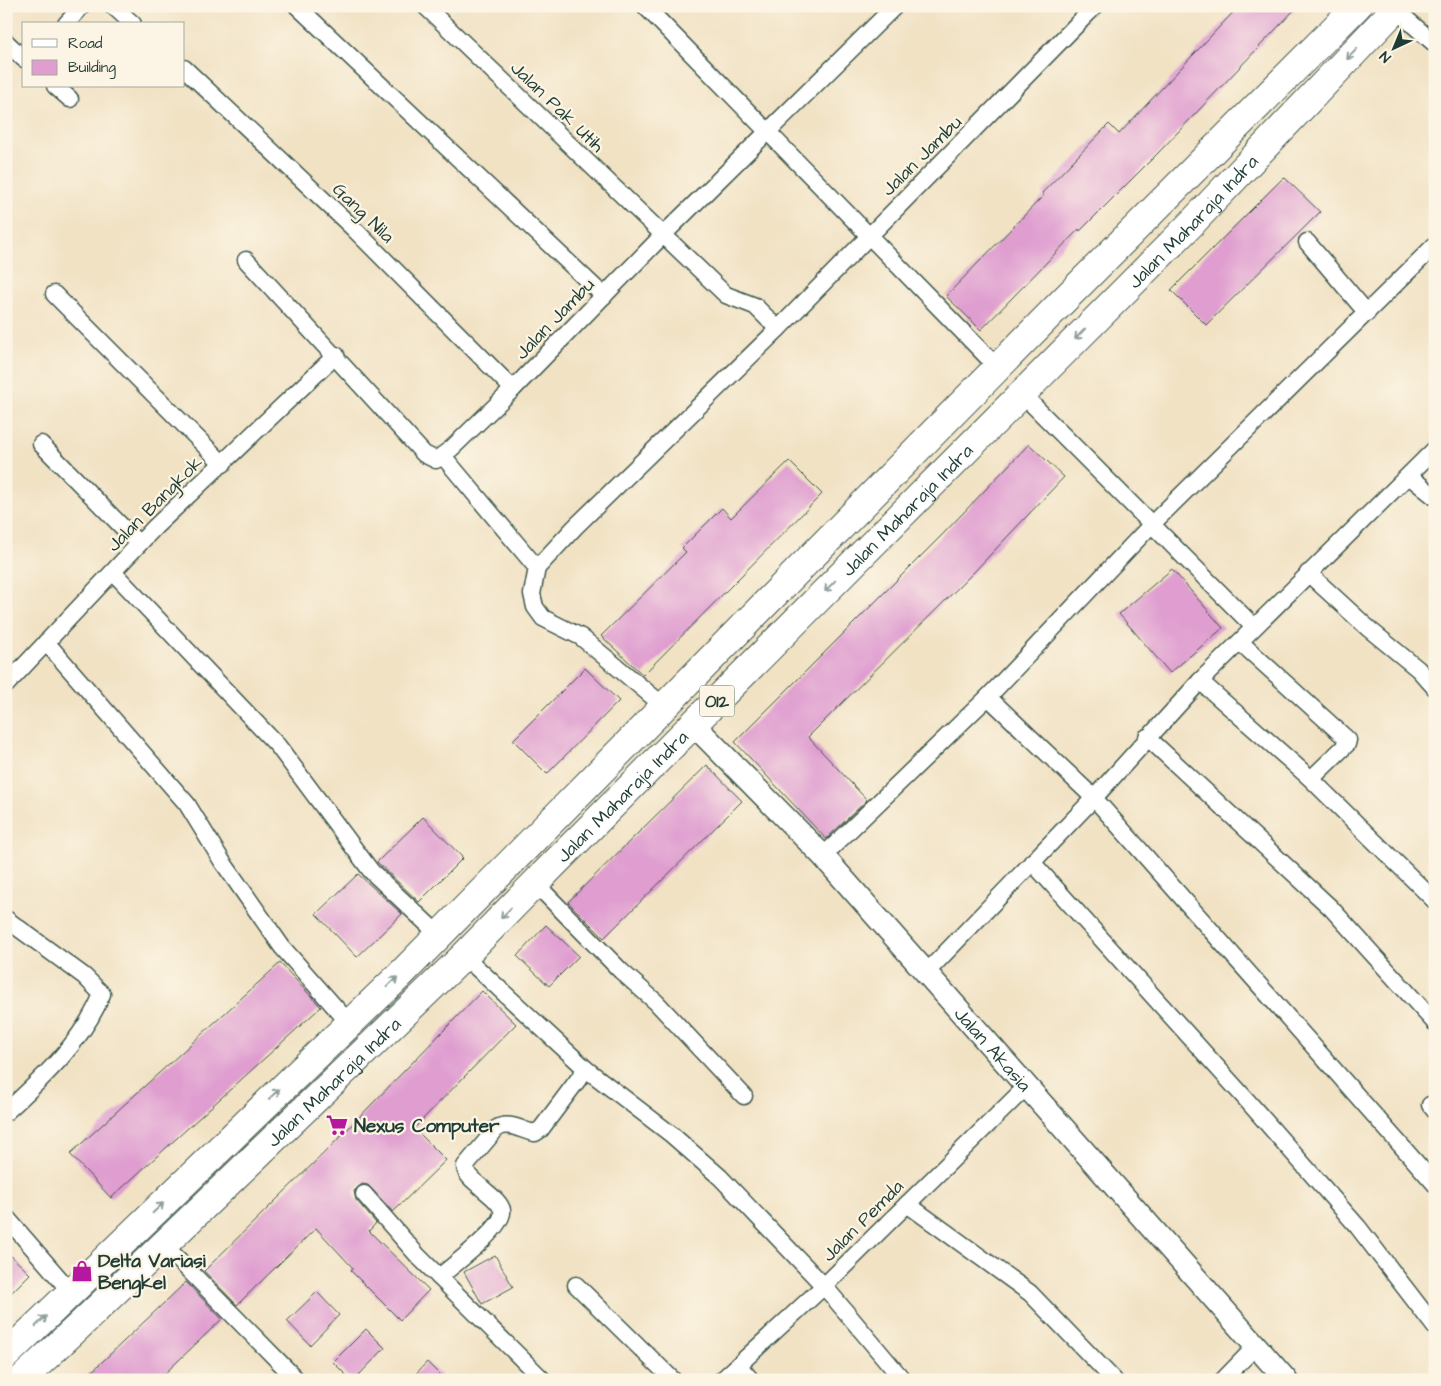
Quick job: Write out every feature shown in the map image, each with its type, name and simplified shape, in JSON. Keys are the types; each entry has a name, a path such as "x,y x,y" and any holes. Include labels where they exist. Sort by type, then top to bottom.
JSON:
{"highway":[{"name":"Jalan Maharaja Indra","path":"6,1355 439,935 1086,278 1357,6"},
{"name":"Jalan Maharaja Indra","path":"21,1380 464,956 1110,303 1191,224 1396,7"},
{"path":"1086,278 1110,303"},
{"path":"310,1060 332,1084"}],"street":[{"path":"68,22 82,6"},
{"path":"113,6 131,22"},
{"path":"297,6 604,296"},
{"name":"Jalan Pak Utih","path":"425,6 726,295 755,306 778,329"},
{"path":"646,6 998,368"},
{"name":"Jalan Jambu","path":"443,456 513,389 663,234 895,6"},
{"name":"Jalan Jambu","path":"538,566 778,329 1095,6"},
{"path":"1396,7 1435,44"},
{"path":"6,42 22,56"},
{"name":"Gang Nila","path":"185,69 354,228 513,389"},
{"path":"57,88 70,99"},
{"path":"1307,242 1367,313"},
{"path":"823,856 988,697 1152,523 1435,245"},
{"path":"246,260 336,355 424,454 436,460 443,456 538,566 532,594 535,607 542,618 581,637 665,707"},
{"path":"54,294 223,464"},
{"name":"Jalan Bangkok","path":"6,685 139,544 336,355"},
{"path":"1022,394 1254,627"},
{"path":"41,444 139,544"},
{"path":"926,973 1094,798 1147,737 1200,682 1435,449"},
{"path":"1409,476 1435,497"},
{"path":"113,572 278,746 372,871 439,935"},
{"path":"1308,573 1369,629 1418,669 1435,688"},
{"path":"46,642 187,804 222,861 282,947 349,1023"},
{"path":"1240,642 1348,740 1347,744 1311,778"},
{"path":"1200,682 1311,778 1435,901"},
{"path":"988,697 1094,798 1435,1184"},
{"name":"Jalan Akasia","path":"694,725 823,856 1028,1085 1255,1347 1286,1380"},
{"path":"1147,737 1331,908 1435,1023"},
{"path":"1032,862 1244,1097 1358,1227 1435,1327"},
{"path":"535,883 621,971 656,1002 744,1096"},
{"path":"6,919 84,976 102,994 80,1033 32,1088 6,1112"},
{"path":"464,956 586,1070 672,1135 720,1177 824,1286 903,1380"},
{"path":"439,1277 488,1234 501,1220 502,1210 498,1203 470,1177 464,1166 497,1128 503,1125 535,1132 541,1129 586,1070"},
{"name":"Jalan Pemda","path":"722,1380 824,1286 1028,1085"},
{"path":"364,1194 439,1277 543,1380"},
{"path":"907,1204 1030,1293 1114,1380"},
{"path":"6,1217 71,1292"},
{"path":"163,1244 297,1380"},
{"path":"576,1285 673,1380"},
{"path":"1223,1380 1255,1347"},
{"path":"738,1365 751,1380"}],"building":[{"path":"1239,6 1298,6 1159,152 1080,231 1079,229 981,330 946,296 1044,195 1042,193 1109,124 1119,134"},
{"path":"1284,177 1320,212 1206,325 1171,290"},
{"path":"1029,444 1064,477 973,573 808,737 867,800 826,839 735,742 943,534"},
{"path":"789,461 822,494 643,675 601,636 686,552 682,548 722,508 731,518"},
{"path":"1172,569 1223,628 1170,673 1119,614"},
{"path":"585,668 619,701 547,774 513,740"},
{"path":"707,765 742,801 604,938 568,902"},
{"path":"423,817 463,858 419,902 377,862"},
{"path":"358,874 402,914 357,957 316,914"},
{"path":"546,925 579,956 549,986 517,956"},
{"path":"280,963 321,1007 111,1198 70,1154"},
{"path":"482,991 516,1024 414,1128 446,1160 393,1212 368,1185 362,1184 354,1191 356,1200 376,1223 369,1231 429,1290 400,1320 351,1271 353,1268 316,1228 237,1305 204,1271 335,1142"},
{"path":"6,1251 30,1274 6,1298"},
{"path":"495,1255 513,1287 482,1304 464,1272"},
{"path":"186,1282 222,1319 158,1380 83,1380"},
{"path":"317,1292 339,1315 310,1345 287,1321"},
{"path":"366,1329 385,1348 354,1380 351,1380 333,1362"},
{"path":"427,1362 445,1380 410,1380"}],"place":[{"name":"Nexus Computer","path":"337,1125"},
{"name":"Delta Variasi Bengkel","path":"82,1271"}]}
